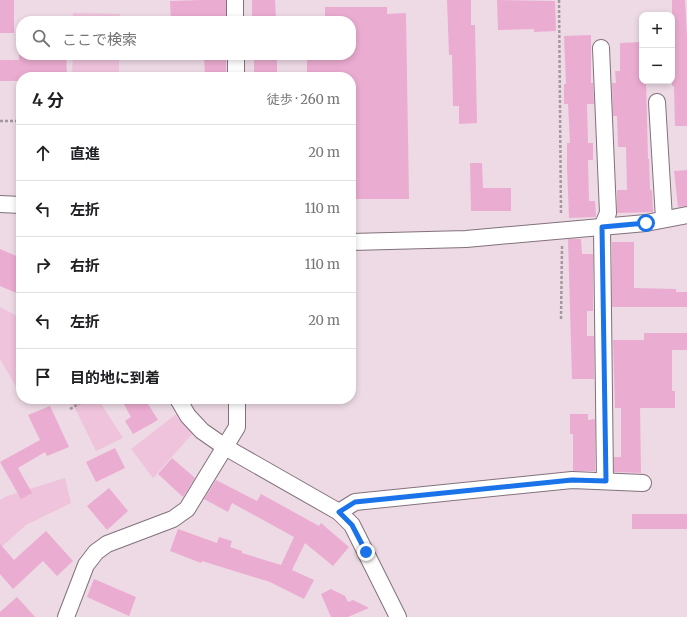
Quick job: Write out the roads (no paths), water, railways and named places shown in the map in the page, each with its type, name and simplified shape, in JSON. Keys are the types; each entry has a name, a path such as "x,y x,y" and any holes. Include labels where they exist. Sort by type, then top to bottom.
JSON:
{"street":[{"path":"235,0 235,16"},
{"path":"601,48 608,213 602,227 606,481"},
{"path":"236,60 236,72"},
{"path":"657,102 664,219"},
{"path":"0,204 16,205"},
{"path":"356,242 466,240 646,223 687,215"},
{"path":"181,404 188,416 202,431 225,447 339,512 352,525 398,617"},
{"path":"66,617 86,565 96,552 107,544 173,518 187,509 237,427 236,404"},
{"path":"339,512 355,502 572,480 644,483"}]}
